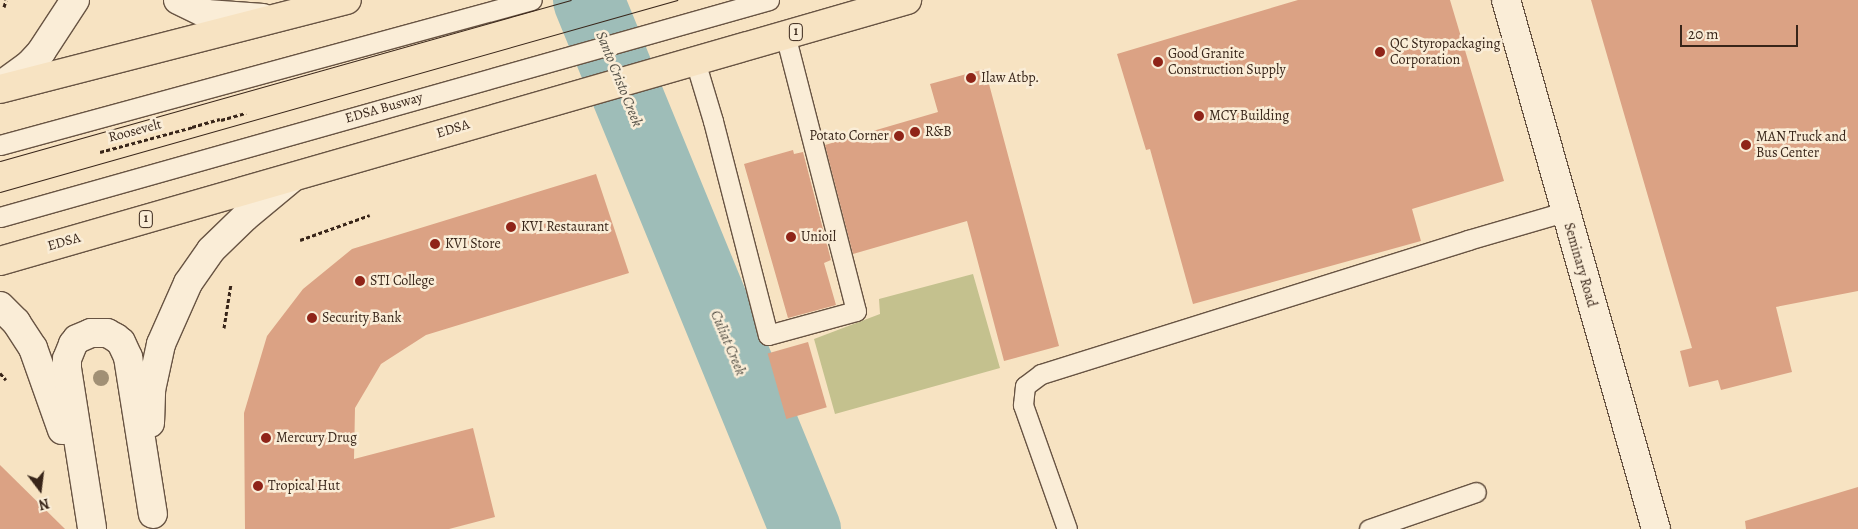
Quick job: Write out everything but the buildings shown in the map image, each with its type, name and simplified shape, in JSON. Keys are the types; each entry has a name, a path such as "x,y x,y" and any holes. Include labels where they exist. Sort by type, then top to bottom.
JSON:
{"highway":[{"path":"0,87 347,0"},
{"name":"EDSA","path":"0,261 292,178 481,121 691,63 907,0"}],"main road":[{"path":"0,87 29,65 41,52 75,0"},
{"path":"178,0 207,14 275,18"},
{"name":"Seminary Road","path":"1506,0 1564,212 1656,529"},
{"path":"154,521 150,450 151,390 167,326 188,282 205,258 245,217 292,178"},
{"path":"0,306 25,334 41,366 92,528"},
{"path":"92,528 67,368 67,359 73,344 77,339 91,333 107,333 116,338 121,342 128,357 154,521"}],"lane":[{"path":"0,145 532,0"},
{"name":"EDSA Busway","path":"0,217 769,0"},
{"path":"691,63 713,122 768,335 856,311 785,35"},
{"path":"1067,529 1023,406 1025,386 1041,374 1468,240 1564,212"},
{"path":"1369,529 1476,492"}],"path":[{"path":"2,7 6,0"},
{"name":"Roosevelt","path":"92,154 251,112"},
{"path":"300,240 370,215"},
{"path":"224,328 230,292"}],"shaded area":[{"path":"973,274 1000,368 835,414 814,339 880,314 879,299"}],"waterway":[{"name":"Culiat Creek","path":"588,0 805,529"}],"tram line":[{"path":"0,161 571,0"},
{"path":"0,192 677,0"}],"place":[{"name":"QC Styropackaging Corporation","path":"1380,52"},
{"name":"Good Granite Construction Supply","path":"1158,62"},
{"name":"Ilaw Atbp.","path":"971,78"},
{"name":"MCY Building","path":"1199,116"},
{"name":"R&B","path":"915,132"},
{"name":"Potato Corner","path":"899,136"},
{"name":"MAN Truck and Bus Center","path":"1746,145"},
{"name":"KVI Restaurant","path":"511,227"},
{"name":"Unioil","path":"791,237"},
{"name":"KVI Store","path":"435,244"},
{"name":"STI College","path":"360,281"},
{"name":"Security Bank","path":"312,318"},
{"name":"Mercury Drug","path":"266,438"},
{"name":"Tropical Hut","path":"258,486"}],"water label":[{"name":"Santo Cristo Creek","path":"619,79"}]}
